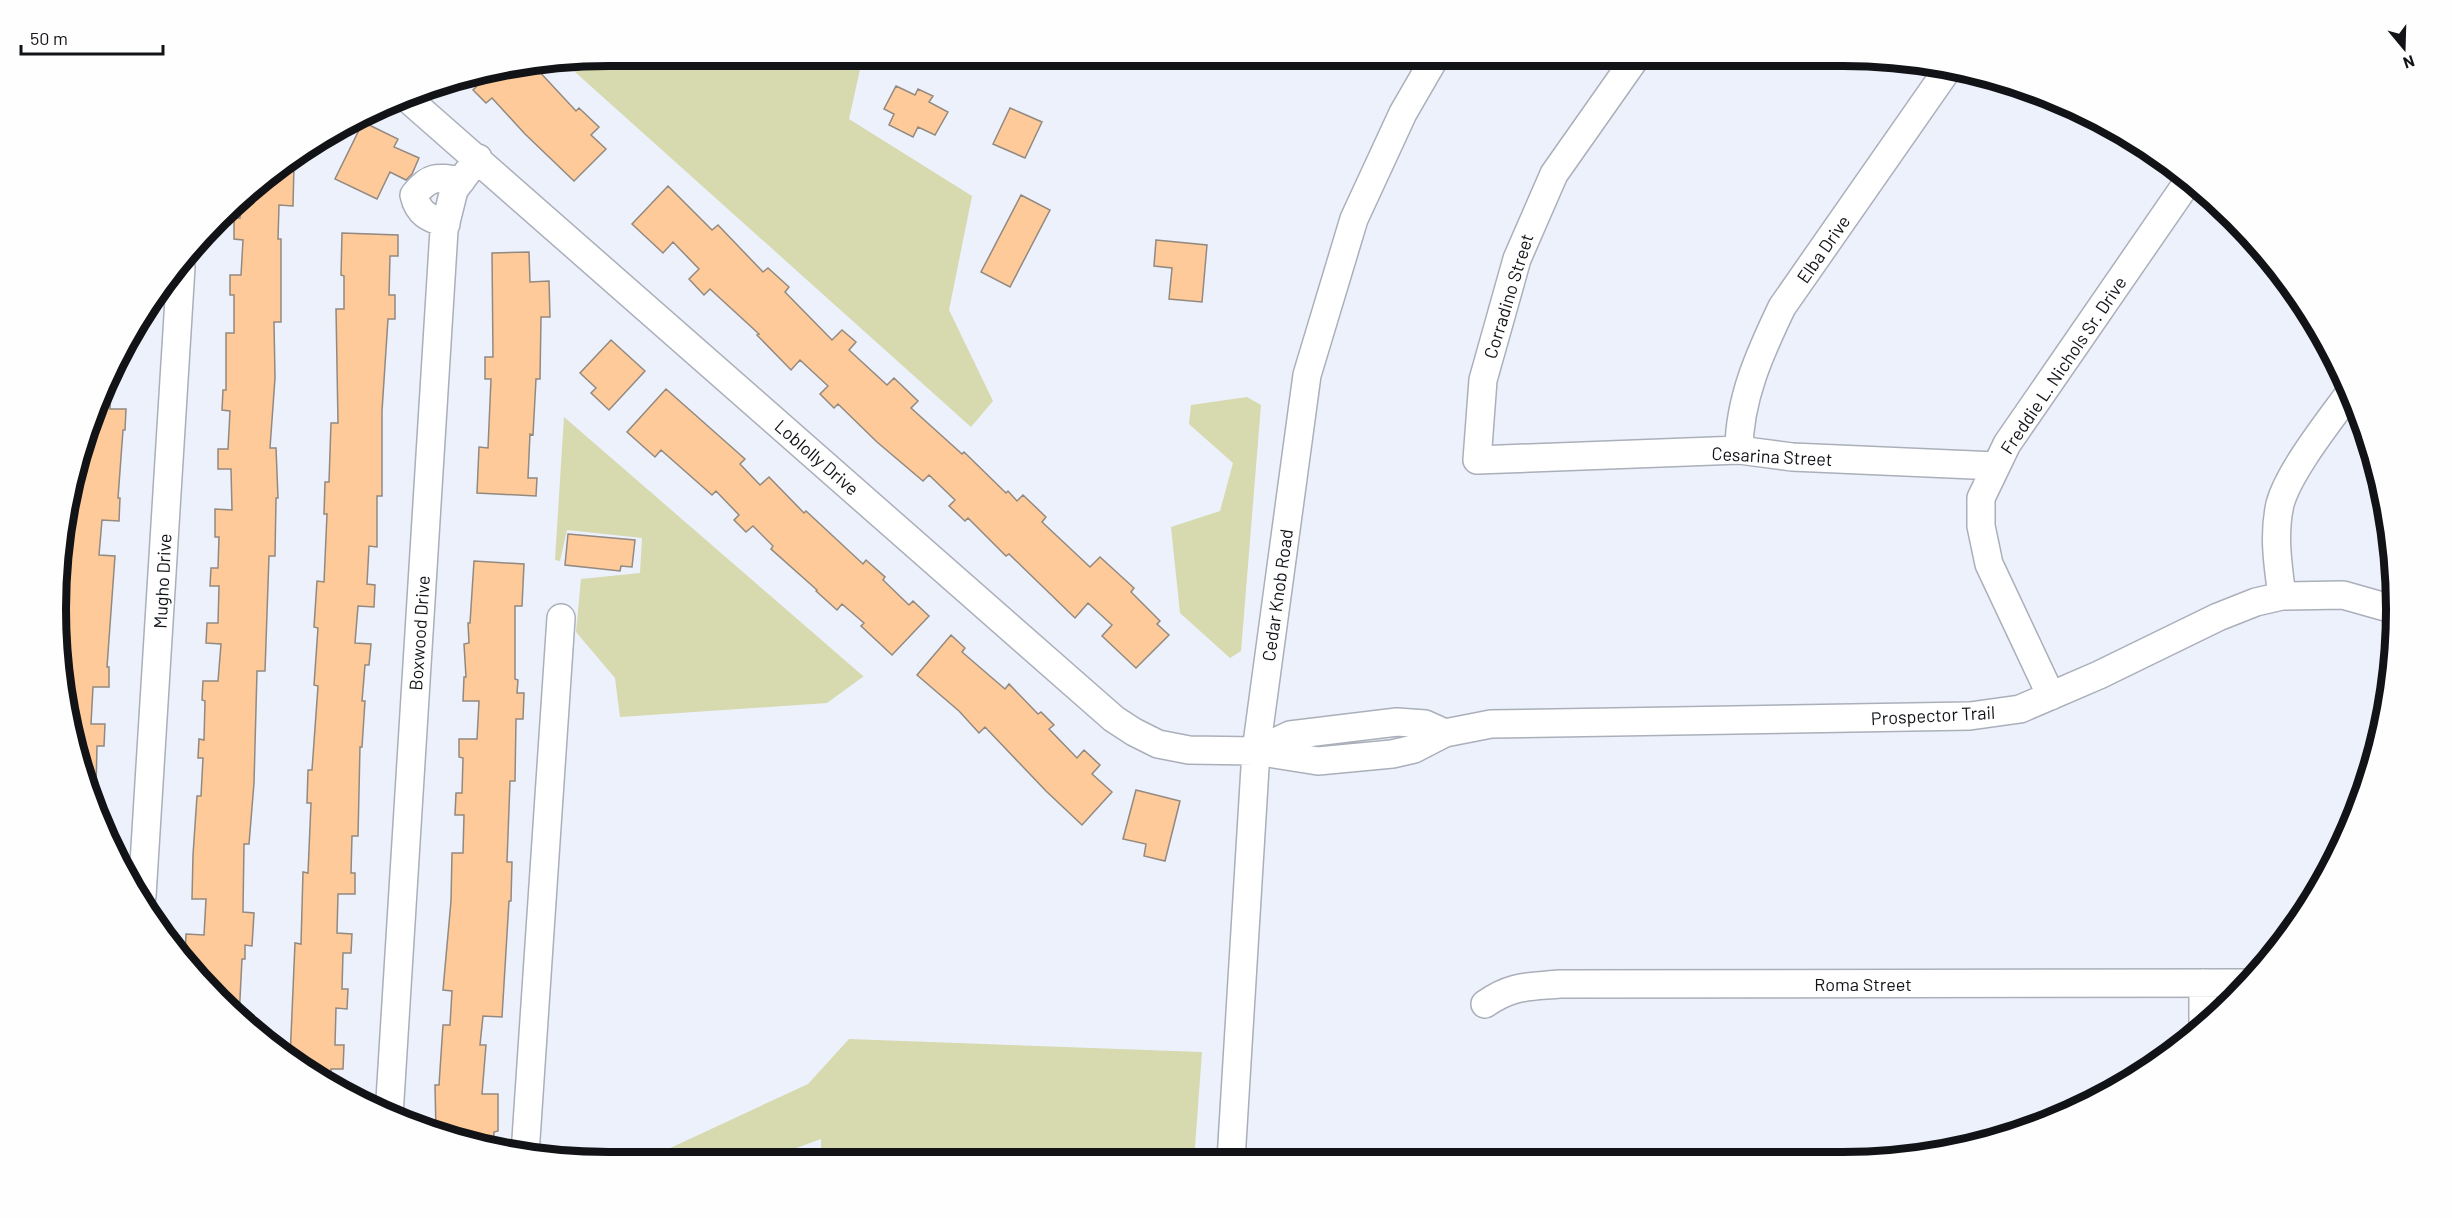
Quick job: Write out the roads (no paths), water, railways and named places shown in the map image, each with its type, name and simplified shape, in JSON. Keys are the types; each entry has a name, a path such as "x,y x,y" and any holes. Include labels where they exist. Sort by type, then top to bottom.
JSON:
{"street":[{"name":"Cedar Knob Road","path":"1231,1152 1256,751 1307,375 1354,219 1403,113 1430,66"},
{"name":"Corradino Street","path":"1477,460 1483,380 1517,259 1554,174 1630,66"},
{"name":"Elba Drive","path":"1739,450 1739,432 1746,394 1762,349 1782,307 1944,75"},
{"name":"Loblolly Drive","path":"413,103 1114,719 1158,744 1189,750 1256,751"},
{"name":"Boxwood Drive","path":"389,1105 446,224 454,190 478,158"},
{"path":"446,224 428,218 417,208 414,195 424,183 440,178 460,181"},
{"name":"Freddie L. Nichols Sr. Drive","path":"2051,696 1989,564 1981,526 1981,498 2007,444 2184,187"},
{"name":"Mugho Drive","path":"143,886 180,275"},
{"path":"2282,596 2276,535 2280,503 2300,465 2345,400"},
{"name":"Cesarina Street","path":"1477,460 1739,450 1792,457 1996,466"},
{"name":"Prospector Trail","path":"1256,751 1290,735 1397,722 1425,724 1445,733 1491,724 1970,716 2020,709 2099,675 2218,616 2256,602 2282,596 2343,595 2386,607"},
{"path":"526,1145 561,618"},
{"path":"2203,983 2203,1015"},
{"name":"Roma Street","path":"1485,1004 1503,991 1510,989 1560,984 2236,983"}]}
